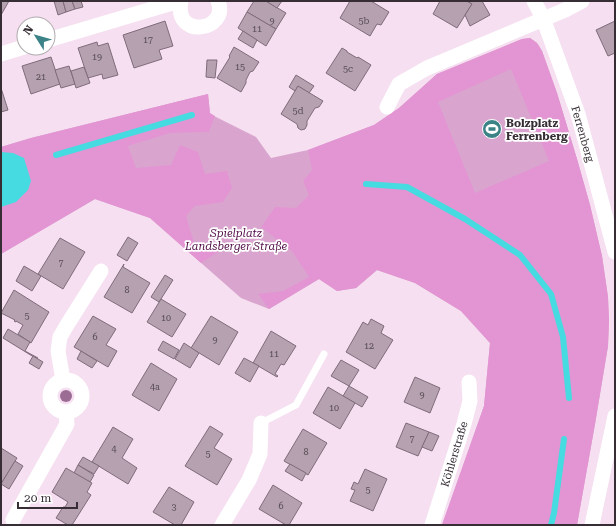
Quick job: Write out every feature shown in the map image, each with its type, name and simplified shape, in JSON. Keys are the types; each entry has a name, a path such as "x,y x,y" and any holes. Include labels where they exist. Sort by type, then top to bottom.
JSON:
{"street":[{"path":"56,38 180,1 180,14 183,20 188,25 202,28 208,26 217,17 219,11 218,1"},
{"name":"Ferrenberg","path":"534,1 543,18 578,114 615,252"},
{"path":"387,107 399,84 427,68 582,1"},
{"path":"1,54 16,49"},
{"path":"63,380 58,351 60,337 101,272"},
{"path":"63,380 76,383 82,392 79,406 71,412 66,413 60,412 52,405 49,395 53,385 63,380"},
{"name":"Köhlerstraße","path":"432,525 470,401 468,382"},
{"path":"12,520 67,424 66,413"},
{"path":"592,525 615,416"},
{"path":"222,525 249,480 260,454 261,423"}],"lane":[{"path":"261,423 296,404 324,354"}],"green space":[{"name":"Spielplatz Landsberger Straße","path":"530,38 537,43 542,51 557,93 577,159 602,256 608,297 608,346 577,525 442,525 484,406 490,343 461,311 415,283 377,270 356,288 337,291 319,279 269,309 241,298 150,218 95,199 1,254 1,147 31,138 208,94 210,114 256,137 271,158 308,150 374,125 399,108 437,74 522,39"}],"shaded area":[{"path":"530,38 537,43 542,51 557,93 590,205 602,256 608,297 608,346 577,525 442,525 484,406 490,343 461,311 415,283 377,270 356,288 337,291 319,279 269,309 258,294 283,291 309,277 292,251 261,227 275,207 296,208 309,195 303,181 312,170 308,150 374,125 399,108 437,74 522,39","holes":["511,69 549,161 475,193 438,102"]},
{"path":"208,94 210,113 215,116 209,132 170,133 128,146 136,168 171,165 180,145 198,152 205,174 227,171 232,188 223,202 195,206 186,216 195,246 218,252 201,263 150,218 95,199 1,254 1,207 16,202 1,152 1,147 31,138"}],"water":[{"path":"1,152 13,153 24,158 31,181 28,190 16,202 1,207"}],"building":[{"path":"1,1 9,1 1,15"},
{"path":"54,1 63,1 66,12 58,15"},
{"path":"63,1 72,1 75,9 66,12"},
{"path":"72,1 81,1 83,7 75,9"},
{"path":"254,1 266,1 286,13 276,29 247,12"},
{"path":"266,1 282,1 277,8"},
{"path":"350,1 371,1 389,12 381,25 377,24 370,36 340,18"},
{"path":"440,1 467,1 472,4 457,28 433,14"},
{"path":"467,1 482,1 490,15 470,26 465,15 472,4"},
{"path":"247,12 276,29 266,46 238,28"},
{"path":"165,21 173,46 159,50 162,59 134,68 123,35"},
{"path":"615,21 615,53 608,56 596,30"},
{"path":"243,31 257,40 253,48 238,39"},
{"path":"97,42 98,46 108,43 118,75 103,79 102,74 88,78 78,48"},
{"path":"234,47 259,62 253,71 250,72 241,92 217,78 230,57 229,56"},
{"path":"342,48 371,65 355,91 326,73"},
{"path":"51,57 60,84 31,94 22,66"},
{"path":"207,60 217,60 215,78 206,77"},
{"path":"69,66 75,84 61,88 55,70"},
{"path":"84,67 90,83 76,88 71,71"},
{"path":"296,75 314,86 309,93 298,86 295,91 289,87"},
{"path":"298,86 323,101 319,107 315,108 307,121 305,129 301,130 298,128 297,124 281,114"},
{"path":"1,88 8,110 1,112"},
{"path":"128,237 138,243 127,261 117,255"},
{"path":"60,238 85,252 63,289 38,274"},
{"path":"124,264 123,267 150,283 132,313 104,297"},
{"path":"24,266 41,276 32,291 16,281"},
{"path":"165,275 173,280 159,302 151,297"},
{"path":"14,290 49,312 31,343 18,334 23,325 1,313"},
{"path":"161,299 186,314 172,337 147,322"},
{"path":"93,316 116,329 106,345 117,351 108,367 74,347"},
{"path":"211,316 238,332 219,365 191,348"},
{"path":"371,319 384,326 381,333 393,340 375,369 346,352 363,322 368,325"},
{"path":"8,329 30,342 25,351 38,358 37,359 3,338"},
{"path":"271,331 296,346 284,365 281,364 275,374 278,376 277,377 253,363"},
{"path":"163,341 179,350 174,359 158,350"},
{"path":"184,343 199,353 190,368 175,359"},
{"path":"81,351 97,361 92,368 77,359"},
{"path":"33,356 43,362 39,369 29,363"},
{"path":"244,358 259,366 250,382 235,373"},
{"path":"341,360 359,370 349,386 331,376"},
{"path":"151,363 177,379 159,411 132,395"},
{"path":"415,377 440,388 430,413 404,402"},
{"path":"349,386 368,397 362,407 343,396"},
{"path":"328,387 355,403 340,429 313,413"},
{"path":"406,423 429,432 418,456 396,447"},
{"path":"210,426 223,434 214,448 232,459 217,485 185,466"},
{"path":"113,427 133,439 122,458 137,468 128,484 92,462"},
{"path":"303,429 327,443 308,475 284,461"},
{"path":"429,432 439,436 432,451 422,447"},
{"path":"1,448 17,458 1,484"},
{"path":"83,457 99,466 94,474 78,465"},
{"path":"15,461 23,466 9,489 1,484"},
{"path":"290,464 306,473 302,481 285,471"},
{"path":"78,465 94,475 90,482 74,473"},
{"path":"66,468 92,483 87,492 91,495 72,525 68,525 56,518 68,502 52,492"},
{"path":"365,469 387,479 373,511 350,501 355,490 351,489 354,482 358,484"},
{"path":"273,485 302,503 289,525 286,525 259,509"},
{"path":"169,487 194,502 181,525 175,525 153,512"}],"waterway":[{"path":"56,155 192,115"},
{"path":"366,184 407,187 465,219 520,255 551,294 563,337 569,398"},
{"path":"551,525 564,439"}],"place":[{"name":"Bolzplatz Ferrenberg","path":"492,129"}]}
